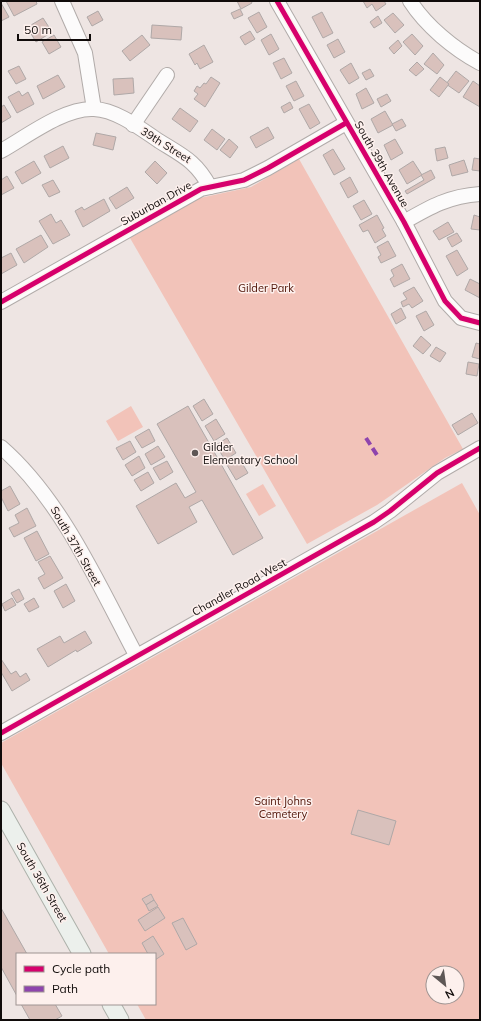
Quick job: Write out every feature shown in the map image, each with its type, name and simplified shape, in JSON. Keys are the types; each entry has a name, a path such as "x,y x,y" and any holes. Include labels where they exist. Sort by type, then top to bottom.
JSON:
{"main road":[{"name":"South 36th Street","path":"1,810 81,953"},
{"path":"112,1005 120,1020"}],"street":[{"path":"1,151 51,122 76,112 94,109 85,53 62,1"},
{"name":"South 39th Avenue","path":"277,1 404,222 445,301 461,318 480,323"},
{"path":"410,1 430,25 451,44 480,63"},
{"path":"133,125 167,75"},
{"name":"39th Street","path":"94,109 116,115 196,164 210,187"},
{"name":"Suburban Drive","path":"1,302 202,189 244,180 346,123"},
{"path":"404,222 429,208 460,195 480,194"},
{"name":"South 37th Street","path":"1,447 14,458 42,489 68,530 136,655"},
{"name":"Chandler Road West","path":"1,733 136,655 374,522 438,474 480,448"}],"green space":[{"name":"Gilder Park","path":"299,159 463,449 445,458 377,505 307,544 130,238 200,198 251,187"},
{"path":"131,406 143,427 118,441 106,421"},
{"name":"Saint Johns Cemetery","path":"462,483 480,515 480,1020 146,1020 138,1005 156,1005 156,953 108,953 1,763 1,743"},
{"path":"263,484 276,506 259,516 246,494"}],"building":[{"path":"6,1 36,1 37,4 14,16"},
{"path":"237,1 251,1 252,3 241,9"},
{"path":"363,1 384,1 386,4 376,11 372,4 367,8"},
{"path":"1,3 9,17 1,21"},
{"path":"240,9 243,15 234,19 231,13"},
{"path":"98,11 103,20 92,26 87,17"},
{"path":"259,12 267,27 257,33 248,18"},
{"path":"322,12 333,33 323,38 312,17"},
{"path":"393,13 404,25 395,33 384,20"},
{"path":"378,16 382,23 374,28 370,22"},
{"path":"43,18 52,32 36,42 30,32 34,30 31,25"},
{"path":"152,25 182,27 181,40 151,38"},
{"path":"250,31 255,39 245,45 240,37"},
{"path":"271,34 279,49 269,55 261,40"},
{"path":"412,34 423,46 415,55 403,42"},
{"path":"54,35 61,47 49,54 42,42"},
{"path":"142,35 150,45 130,61 122,51"},
{"path":"338,39 345,52 334,58 327,45"},
{"path":"398,40 402,46 394,54 389,48"},
{"path":"204,45 213,62 200,69 197,63 195,65 189,54"},
{"path":"433,53 444,65 437,74 424,64"},
{"path":"284,58 292,73 281,79 273,63"},
{"path":"417,62 424,69 416,76 409,70"},
{"path":"351,63 359,78 349,84 340,70"},
{"path":"19,66 26,79 16,84 8,71"},
{"path":"370,69 374,76 366,80 362,73"},
{"path":"456,71 469,81 459,93 446,84"},
{"path":"58,75 65,87 43,99 37,86"},
{"path":"211,77 220,83 205,107 194,99 198,94 194,91 197,86 200,88 204,83 206,84"},
{"path":"440,77 449,84 439,97 430,90"},
{"path":"133,78 134,93 114,95 113,79"},
{"path":"296,81 304,96 294,101 286,86"},
{"path":"473,81 480,86 480,107 463,97"},
{"path":"366,88 374,103 362,109 356,94"},
{"path":"19,91 22,96 28,92 34,104 17,113 8,97"},
{"path":"387,94 391,101 381,107 377,99"},
{"path":"290,102 293,108 284,113 281,107"},
{"path":"309,104 320,123 310,129 299,109"},
{"path":"4,105 11,117 1,123 1,107"},
{"path":"180,108 198,121 190,132 172,119"},
{"path":"385,111 393,125 378,133 371,119"},
{"path":"402,119 406,126 396,131 392,124"},
{"path":"268,127 274,138 256,148 250,137"},
{"path":"212,129 225,139 217,150 204,140"},
{"path":"96,133 116,137 113,150 93,145"},
{"path":"229,139 238,147 230,158 220,150"},
{"path":"395,139 403,153 391,160 384,145"},
{"path":"63,146 69,158 50,168 44,156"},
{"path":"445,147 448,158 437,161 435,149"},
{"path":"333,149 345,169 334,175 323,155"},
{"path":"474,158 480,159 480,171 472,170"},
{"path":"464,160 468,172 452,176 449,165"},
{"path":"34,161 41,173 22,184 15,172"},
{"path":"155,161 167,173 157,184 145,172"},
{"path":"413,161 422,175 407,184 399,170"},
{"path":"431,170 435,178 407,194 405,191 424,180 421,175"},
{"path":"7,176 14,188 1,195 1,180"},
{"path":"350,177 358,192 348,198 340,183"},
{"path":"53,180 60,192 49,197 42,185"},
{"path":"127,187 134,198 116,209 109,198"},
{"path":"104,199 110,211 83,227 75,211 82,207 84,210"},
{"path":"364,200 372,214 361,220 353,206"},
{"path":"51,214 56,223 61,220 70,235 53,244 39,221"},
{"path":"377,215 384,228 382,229 386,236 375,243 368,230 363,232 359,225"},
{"path":"474,215 480,217 480,230 471,229"},
{"path":"448,222 454,232 439,240 433,231"},
{"path":"457,233 462,241 452,247 447,238"},
{"path":"41,235 48,247 24,263 16,249"},
{"path":"388,241 396,256 381,263 378,257 381,255 377,247"},
{"path":"457,250 468,269 457,276 446,256"},
{"path":"11,253 17,265 1,274 1,258"},
{"path":"402,264 410,279 394,287 390,279 394,276 391,270"},
{"path":"470,279 480,284 480,298 465,290"},
{"path":"414,287 423,301 412,308 409,304 403,307 401,302 407,299 403,293"},
{"path":"401,308 406,318 396,324 391,314"},
{"path":"426,311 434,325 424,331 416,316"},
{"path":"421,336 431,345 423,354 413,346"},
{"path":"476,343 480,344 480,359 472,357"},
{"path":"436,347 446,353 440,362 430,356"},
{"path":"468,362 479,364 477,376 466,374"},
{"path":"204,399 213,414 202,421 193,406"},
{"name":"Gilder Elementary School","path":"188,406 263,538 233,555 202,500 189,507 197,522 158,544 136,506 176,483 185,498 196,492 157,424"},
{"path":"472,413 478,423 458,435 452,425"},
{"path":"216,419 225,434 214,441 205,426"},
{"path":"149,429 155,441 142,448 135,437"},
{"path":"227,438 236,453 225,460 216,445"},
{"path":"130,441 136,452 123,460 116,448"},
{"path":"158,446 165,457 151,465 145,454"},
{"path":"139,456 145,468 132,476 125,465"},
{"path":"239,458 248,473 236,480 227,465"},
{"path":"167,461 173,472 160,480 153,468"},
{"path":"148,472 154,483 141,491 134,480"},
{"path":"10,486 20,504 8,511 1,497 1,491"},
{"path":"27,508 36,526 14,537 9,528 19,523 15,515"},
{"path":"37,531 49,554 36,561 24,538"},
{"path":"50,556 63,578 44,589 38,578 45,574 38,562"},
{"path":"66,584 75,601 63,608 54,591"},
{"path":"19,589 24,599 17,603 11,593"},
{"path":"12,598 16,605 5,611 2,604"},
{"path":"34,598 39,607 29,612 24,604"},
{"path":"85,631 92,643 77,652 76,650 48,667 37,649 60,636 64,643"},
{"path":"1,659 11,674 16,671 20,677 26,673 30,680 12,691 1,672"},
{"path":"358,810 396,821 389,845 351,834"},
{"path":"151,894 154,900 146,905 142,899"},
{"path":"154,900 158,906 149,911 146,905"},
{"path":"158,907 165,918 145,931 138,920"},
{"path":"1,908 26,953 16,953 16,994 1,967"},
{"path":"183,918 197,944 186,950 172,923"},
{"path":"153,936 164,954 156,959 156,953 147,953 142,943"},
{"path":"22,1005 56,1005 62,1016 55,1020 30,1020"}],"marked path":[{"path":"366,438 377,455"}],"cycle path":[{"path":"277,1 404,222 445,301 461,318 480,323"},
{"path":"1,302 201,189 244,180 268,168 346,123"},
{"path":"1,733 374,522 437,473 480,448"}],"place":[{"name":"Gilder Elementary School","path":"195,453"}]}
